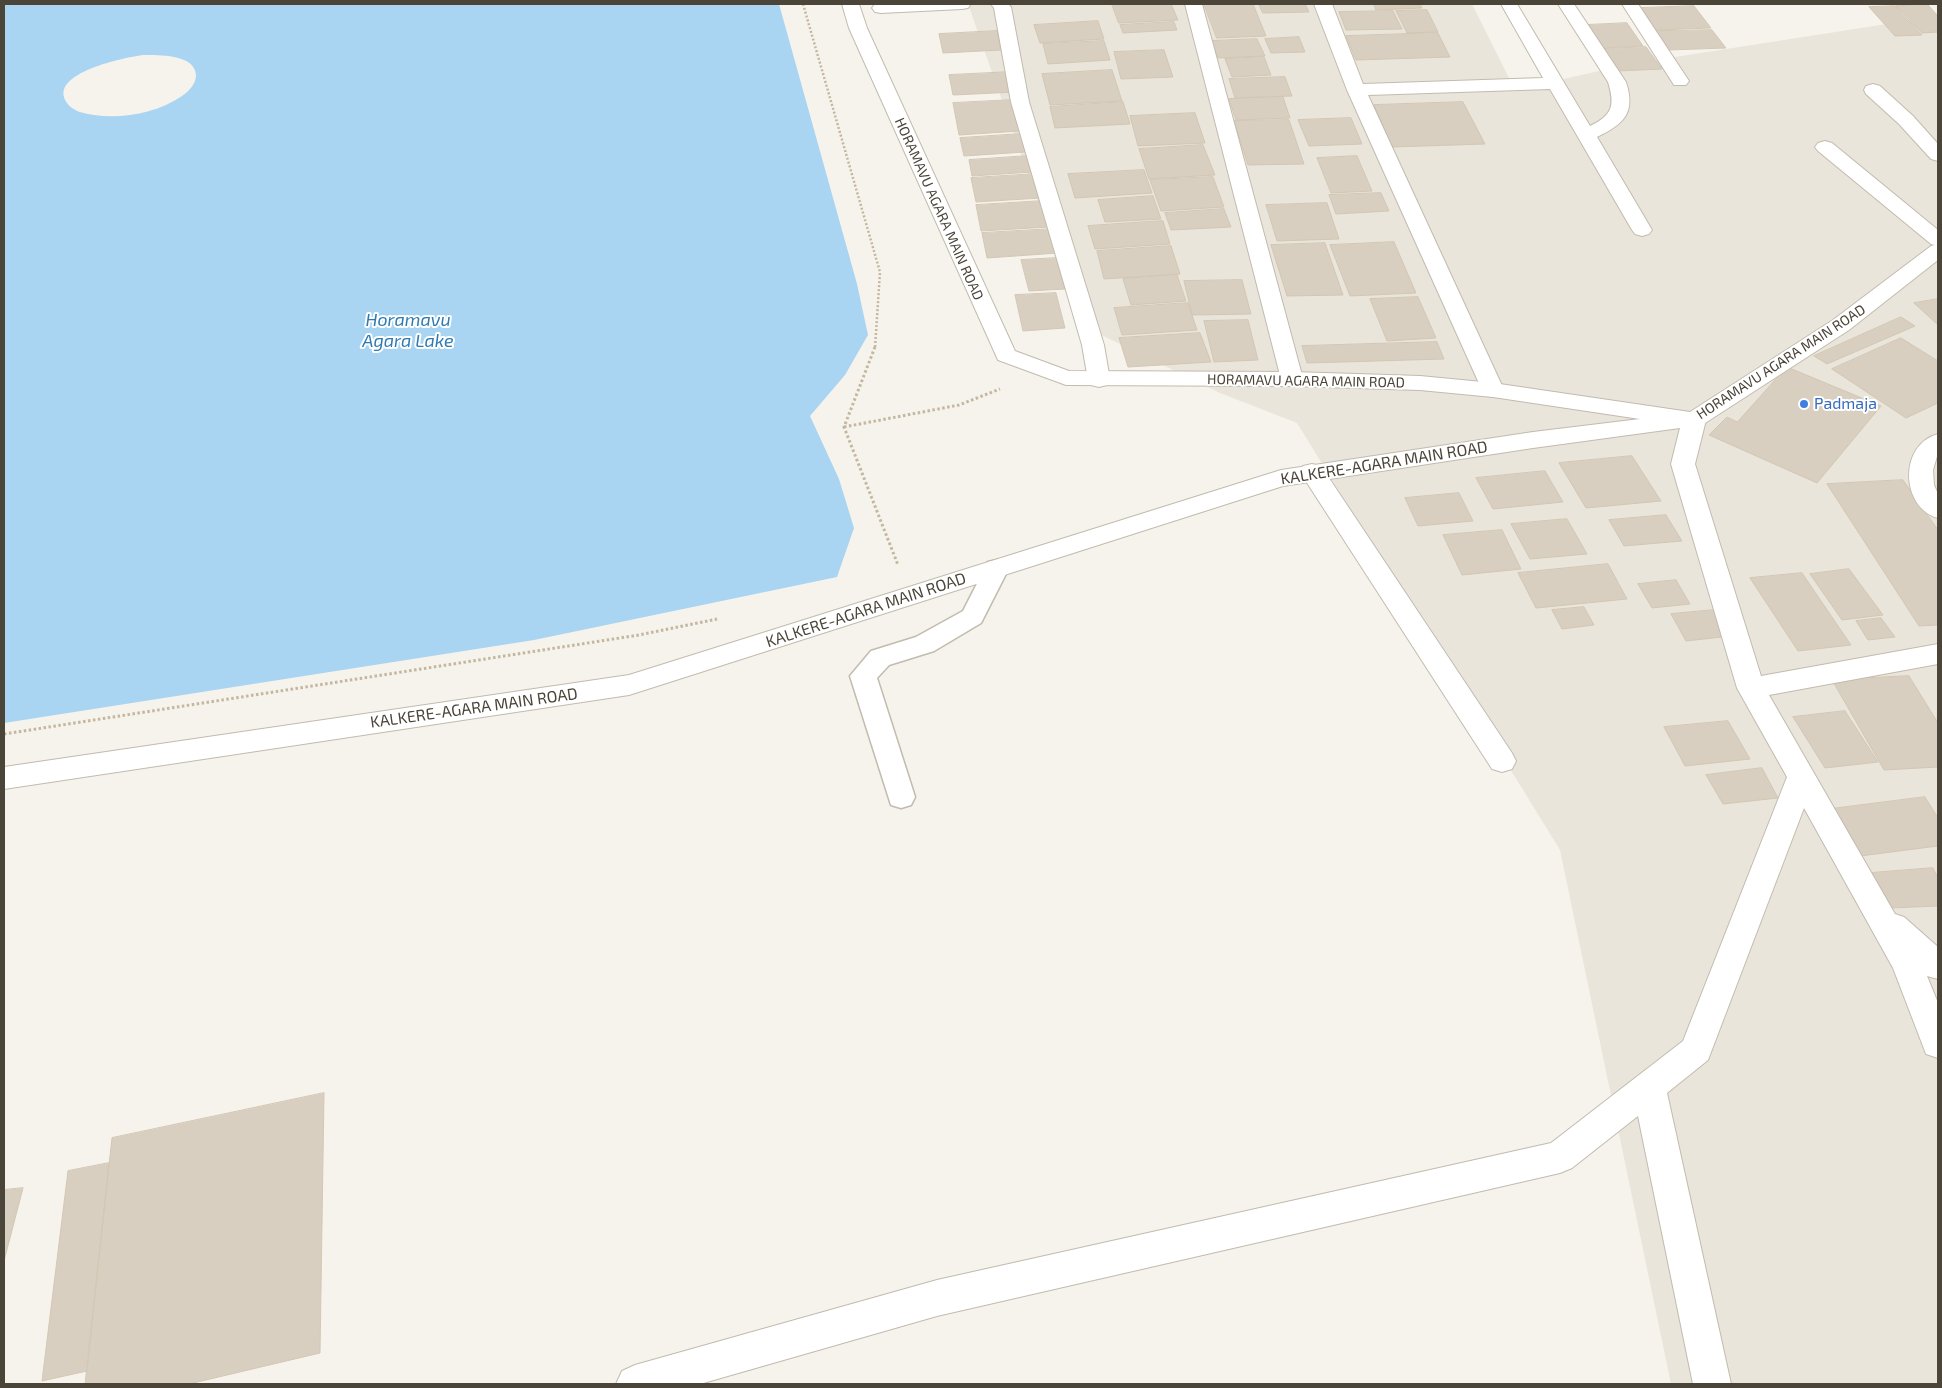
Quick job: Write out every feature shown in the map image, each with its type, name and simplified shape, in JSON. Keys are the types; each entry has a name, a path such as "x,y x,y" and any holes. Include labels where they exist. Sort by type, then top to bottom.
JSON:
{"street":[{"name":"HORAMAVU AGARA MAIN ROAD","path":"850,4 858,28 1006,355 1066,378 1099,380 1292,379 1420,383 1493,390 1694,420 1841,325 1938,250"},
{"path":"881,8 962,4"},
{"path":"999,4 1002,7 1020,102 1093,345 1099,380"},
{"path":"1193,4 1292,379"},
{"path":"1322,4 1356,90 1493,390"},
{"path":"1509,4 1642,230"},
{"path":"1566,4 1617,82 1621,95 1621,109 1609,124 1587,135"},
{"path":"1630,4 1680,81"},
{"path":"1356,90 1556,83"},
{"path":"1873,90 1906,120 1938,155"},
{"path":"1825,147 1938,240"},
{"path":"1694,420 1683,464 1751,688 1907,964 1938,1044"},
{"name":"KALKERE-AGARA MAIN ROAD","path":"4,778 629,685 1281,478 1533,440 1694,420"},
{"path":"1938,442 1933,443 1925,452 1921,470 1923,490 1938,510"},
{"path":"1312,472 1502,761"},
{"path":"1751,688 1938,654"},
{"path":"657,1381 937,1298 1560,1157 1696,1050 1801,776"},
{"path":"1878,913 1938,966"},
{"path":"1649,1087 1712,1384"}],"lane":[{"path":"901,797 863,676 880,658 925,644 972,617 997,568"}],"path":[{"path":"803,4 880,272 876,343 844,427 899,566 890,571"},
{"path":"844,427 959,405 1047,370"},
{"path":"4,734 639,635 724,617"}],"shaded area":[{"path":"968,4 1472,4 1515,90 1630,64 1938,16 1938,1384 1671,1384 1560,850 1297,423 1220,393 1081,325"}],"water":[{"name":"Horamavu Agara Lake","path":"4,4 779,4 857,284 868,335 845,375 810,416 839,479 854,528 837,577 534,640 4,723","holes":["143,55 183,59 194,68 196,75 192,87 182,96 162,107 128,115 105,116 87,114 75,110 67,103 64,92 68,83 78,75 106,63"]}],"building":[{"path":"1112,4 1171,4 1178,20 1119,23"},
{"path":"1204,4 1253,4 1266,36 1217,38"},
{"path":"1259,4 1305,4 1309,12 1263,13"},
{"path":"1374,4 1420,4 1422,8 1376,10"},
{"path":"1928,5 1938,16 1938,32 1922,33 1896,6"},
{"path":"1694,6 1711,28 1654,30 1638,8"},
{"path":"1895,6 1922,35 1895,36 1869,7"},
{"path":"1427,10 1438,32 1407,33 1396,11"},
{"path":"1393,11 1402,29 1346,30 1339,12"},
{"path":"1098,21 1104,39 1040,43 1034,25"},
{"path":"1174,22 1177,30 1123,33 1120,25"},
{"path":"1627,23 1643,46 1601,48 1585,25"},
{"path":"1712,30 1726,48 1668,50 1655,31"},
{"path":"997,31 1001,50 943,53 939,34"},
{"path":"1438,33 1450,57 1356,60 1346,36"},
{"path":"1299,37 1305,52 1271,53 1265,39"},
{"path":"1257,39 1265,56 1218,58 1211,41"},
{"path":"1104,41 1110,60 1048,64 1043,44"},
{"path":"1646,47 1662,69 1617,71 1602,49"},
{"path":"1164,50 1173,77 1121,79 1114,52"},
{"path":"1264,57 1271,75 1232,77 1225,59"},
{"path":"1112,70 1122,101 1050,105 1042,74"},
{"path":"1011,72 1016,92 953,95 949,75"},
{"path":"1285,77 1292,96 1235,98 1229,79"},
{"path":"1283,97 1290,118 1236,120 1229,99"},
{"path":"1013,100 1020,131 959,135 953,103"},
{"path":"1123,102 1130,124 1055,128 1050,107"},
{"path":"1463,102 1485,144 1392,147 1374,105"},
{"path":"1195,113 1205,143 1138,146 1130,116"},
{"path":"1351,118 1362,144 1309,146 1298,120"},
{"path":"1289,120 1304,164 1248,165 1234,121"},
{"path":"1021,134 1025,152 964,156 960,138"},
{"path":"1203,145 1215,175 1149,179 1139,149"},
{"path":"1028,156 1032,172 972,176 969,160"},
{"path":"1357,156 1372,191 1331,193 1317,158"},
{"path":"1144,170 1152,193 1075,198 1068,174"},
{"path":"1036,174 1041,198 976,202 971,178"},
{"path":"1213,177 1224,207 1161,211 1150,180"},
{"path":"1381,193 1389,211 1336,214 1329,195"},
{"path":"1153,196 1161,219 1105,222 1098,200"},
{"path":"1043,201 1049,227 981,231 976,205"},
{"path":"1327,203 1339,239 1277,241 1266,205"},
{"path":"1224,209 1231,227 1171,230 1165,213"},
{"path":"1163,221 1170,244 1095,249 1088,226"},
{"path":"1052,229 1058,253 987,258 982,233"},
{"path":"1394,242 1416,293 1350,296 1330,245"},
{"path":"1325,243 1343,295 1287,296 1271,245"},
{"path":"1171,246 1180,274 1104,279 1097,251"},
{"path":"1057,258 1065,289 1029,291 1021,260"},
{"path":"1177,275 1186,301 1131,305 1123,279"},
{"path":"1242,280 1251,314 1192,315 1184,281"},
{"path":"1056,293 1065,328 1023,331 1015,295"},
{"path":"1418,297 1436,338 1387,341 1370,299"},
{"path":"1938,299 1938,325 1914,303"},
{"path":"1188,303 1197,330 1122,335 1114,308"},
{"path":"1901,317 1915,326 1827,364 1814,356"},
{"path":"1248,320 1258,360 1214,362 1204,321"},
{"path":"1200,333 1211,362 1128,367 1119,338"},
{"path":"1901,338 1938,361 1938,403 1906,418 1832,369"},
{"path":"1437,342 1444,359 1307,363 1302,346"},
{"path":"1787,367 1881,406 1817,483 1709,435 1727,417 1737,422"},
{"path":"1632,456 1661,501 1586,508 1559,463"},
{"path":"1545,471 1563,502 1493,509 1476,478"},
{"path":"1903,480 1938,530 1938,625 1919,626 1827,484"},
{"path":"1459,493 1473,521 1418,526 1405,498"},
{"path":"1666,515 1682,541 1624,546 1609,520"},
{"path":"1567,519 1587,554 1530,559 1511,524"},
{"path":"1502,530 1521,569 1462,575 1443,535"},
{"path":"1608,564 1627,599 1536,608 1518,573"},
{"path":"1849,569 1883,615 1842,620 1810,574"},
{"path":"1802,573 1851,645 1798,651 1750,578"},
{"path":"1676,580 1690,604 1652,608 1638,584"},
{"path":"1584,607 1594,625 1562,629 1552,610"},
{"path":"1714,610 1731,636 1686,641 1671,614"},
{"path":"1881,618 1895,637 1868,640 1856,621"},
{"path":"1909,676 1938,723 1938,767 1884,770 1832,680"},
{"path":"1845,711 1878,762 1825,768 1793,717"},
{"path":"1728,721 1750,759 1685,766 1664,727"},
{"path":"1762,768 1778,798 1723,804 1706,775"},
{"path":"1925,797 1938,818 1938,846 1860,856 1831,809"},
{"path":"1933,868 1938,878 1938,906 1890,908 1871,873"},
{"path":"324,1093 320,1353 189,1384 85,1384 112,1138"},
{"path":"109,1163 87,1371 42,1381 68,1171"},
{"path":"23,1188 4,1261 4,1190"}],"place":[{"name":"Padmaja","path":"1804,404"}]}
